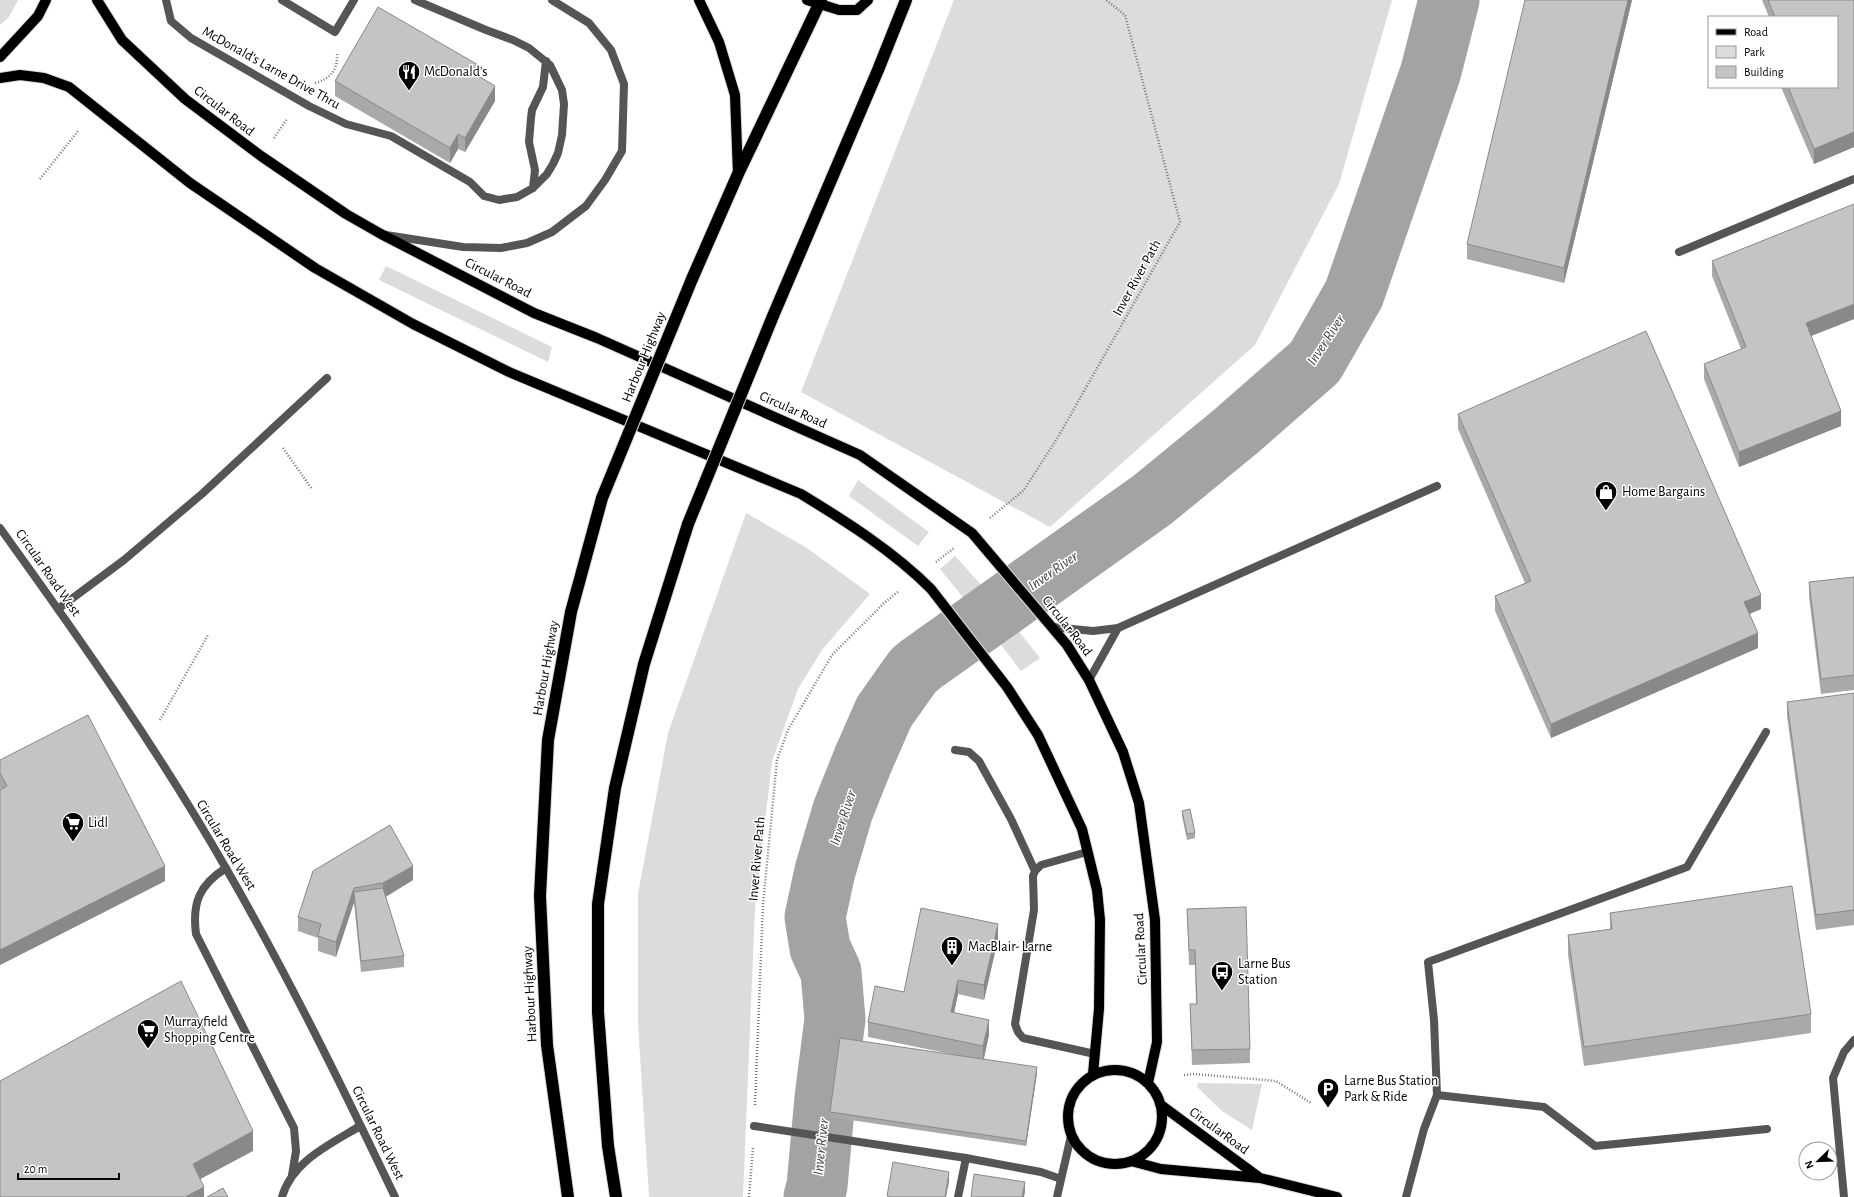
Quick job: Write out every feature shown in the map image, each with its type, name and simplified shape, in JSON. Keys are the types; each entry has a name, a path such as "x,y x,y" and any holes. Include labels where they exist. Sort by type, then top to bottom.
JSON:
{"highway":[{"path":"616,1197 608,1146 598,1012 598,904 615,788 644,664 688,524 773,316 878,70 906,0"},
{"name":"Harbour Highway","path":"568,1197 547,1045 540,896 548,740 571,612 602,498 692,279 738,174 820,2"}],"main road":[{"path":"0,57 38,16 46,0"},
{"name":"Circular Road","path":"97,0 122,40 185,99 261,156 346,214 381,234 534,313 597,338 860,455 972,533 1067,645 1089,680 1123,752 1139,803 1155,920 1157,1042 1148,1083"},
{"path":"699,0 719,42 735,95 738,174"},
{"path":"807,0 820,2 839,10 857,10 868,0"},
{"path":"0,78 20,75 44,78 69,87 190,183 315,268 400,317 509,372 802,494 868,538 918,576 931,589 992,668 1038,735 1082,829 1097,890 1100,920 1099,1009 1093,1074"},
{"path":"1107,1070 1122,1070 1135,1074 1148,1083 1156,1093 1161,1105 1162,1120 1159,1133 1152,1146 1143,1155 1131,1161 1110,1164 1091,1158 1080,1149 1072,1136 1067,1123 1068,1108 1072,1094 1081,1083 1093,1074 1107,1070"},
{"name":"CircularRoad","path":"1161,1105 1260,1178"},
{"path":"1131,1161 1161,1169 1260,1178 1337,1197"}],"street":[{"name":"McDonald's Larne Drive Thru","path":"166,0 171,21 183,32 300,102 346,124 391,136 470,182 484,196 499,200 517,197 534,188 547,174 553,164 558,153 562,135 564,104 562,90 557,76 546,61 529,48 416,0"},
{"path":"282,0 335,32 354,0"},
{"path":"381,234 463,247 501,248 527,243 552,232 586,206 622,151 624,84 610,50 589,23 552,0"},
{"path":"534,188 535,170 529,142 531,118 532,110 543,87 546,61"},
{"path":"1679,252 1854,179"},
{"path":"58,609 124,560 203,493 327,378"},
{"path":"1050,625 1093,630 1118,628 1437,486"},
{"name":"Circular Road West","path":"0,528 148,740 226,868 266,939 310,1023 395,1197"},
{"path":"1089,680 1118,628"},
{"path":"1406,1197 1424,1129 1437,1095 1434,1020 1428,962 1687,867 1766,732"},
{"path":"955,750 969,752 979,761 1011,819 1035,871 1034,910 1015,1024 1018,1032 1023,1038 1095,1054"},
{"path":"1035,871 1041,866 1087,852"},
{"path":"226,868 216,874 198,897 194,916 196,934 294,1128 296,1151 292,1175 282,1197"},
{"path":"1844,1197 1833,1078 1844,1052 1854,1040"},
{"path":"1437,1095 1544,1107 1595,1146 1767,1129"},
{"path":"292,1175 318,1152 360,1126"},
{"path":"754,1126 966,1158 1041,1172 1061,1179"},
{"path":"1056,1197 1072,1136"},
{"path":"958,1197 966,1158"}],"path":[{"name":"Inver River Path","path":"749,1197 754,1126 763,904 777,760 788,730 832,655 884,603 1024,490 1058,437 1180,222 1125,16 1106,0"},
{"path":"261,156 300,102 310,85 326,80 337,64 335,32"},
{"path":"40,179 78,131"},
{"path":"271,431 312,488"},
{"path":"148,740 208,635"},
{"path":"1184,1075 1194,1074 1276,1081 1311,1103"}],"green space":[{"path":"0,0 18,0 9,17 0,25"},
{"path":"954,0 1392,0 1339,184 1255,345 1050,527 801,392"},
{"path":"386,266 552,347 548,362 379,280"},
{"path":"858,480 929,532 918,546 849,496"},
{"path":"746,513 807,548 870,594 822,650 798,689 772,761 755,909 743,1197 649,1197 638,1023 638,894 668,733"},
{"path":"955,556 987,591 1040,658 1021,671 940,569"},
{"path":"1198,1083 1262,1084 1252,1130 1222,1111 1197,1087"}],"building":[{"path":"1525,0 1628,0 1564,268 1467,244"},
{"path":"1768,0 1854,0 1854,132 1814,149 1788,88 1838,88 1838,16 1775,16"},
{"name":"McDonald's","path":"378,7 480,66 475,74 495,86 465,138 458,134 450,148 335,81"},
{"path":"1854,204 1854,304 1806,323 1841,411 1739,452 1704,364 1746,347 1712,261"},
{"name":"Home Bargains","path":"1646,331 1761,595 1744,602 1758,633 1551,724 1495,596 1531,581 1458,414"},
{"path":"1854,577 1854,675 1821,679 1809,582"},
{"path":"1854,693 1854,910 1816,915 1787,702"},
{"name":"Lidl","path":"88,715 165,866 0,950 0,790 7,786 0,773 0,760"},
{"path":"1190,809 1195,833 1187,834 1182,811"},
{"path":"390,825 413,866 383,883 354,888 336,942 318,936 321,924 298,917 313,871"},
{"path":"1792,886 1811,1014 1584,1047 1568,935 1612,929 1610,913"},
{"path":"383,888 404,956 361,961 354,892"},
{"name":"Larne Bus Station","path":"1246,907 1250,1049 1192,1050 1190,1004 1197,1004 1195,950 1189,950 1187,909"},
{"name":"MacBlair- Larne","path":"921,908 998,924 984,985 958,980 951,1012 989,1020 983,1046 868,1022 875,986 904,992"},
{"name":"Murrayfield Shopping Centre","path":"181,981 253,1131 193,1164 204,1187 185,1197 0,1197 0,1081"},
{"path":"840,1038 1037,1067 1026,1141 830,1112"},
{"path":"893,1162 949,1172 945,1197 887,1196"},
{"path":"974,1174 1025,1182 1022,1197 971,1197"},
{"path":"223,1188 228,1197 207,1197"}],"waterway":[{"name":"Inver River","path":"814,1197 817,1186 825,1098 835,1019 831,972 820,948 815,917 825,871 843,810 884,712 913,671 920,665 1152,500 1235,432 1315,362 1354,294 1431,71 1449,0"}],"place":[{"name":"McDonald's","path":"409,92"},
{"name":"Home Bargains","path":"1606,512"},
{"name":"Lidl","path":"73,842"},
{"name":"MacBlair- Larne","path":"952,966"},
{"name":"Larne Bus Station","path":"1222,992"},
{"name":"Murrayfield Shopping Centre","path":"148,1050"},
{"name":"Larne Bus Station Park & Ride","path":"1328,1108"}]}
